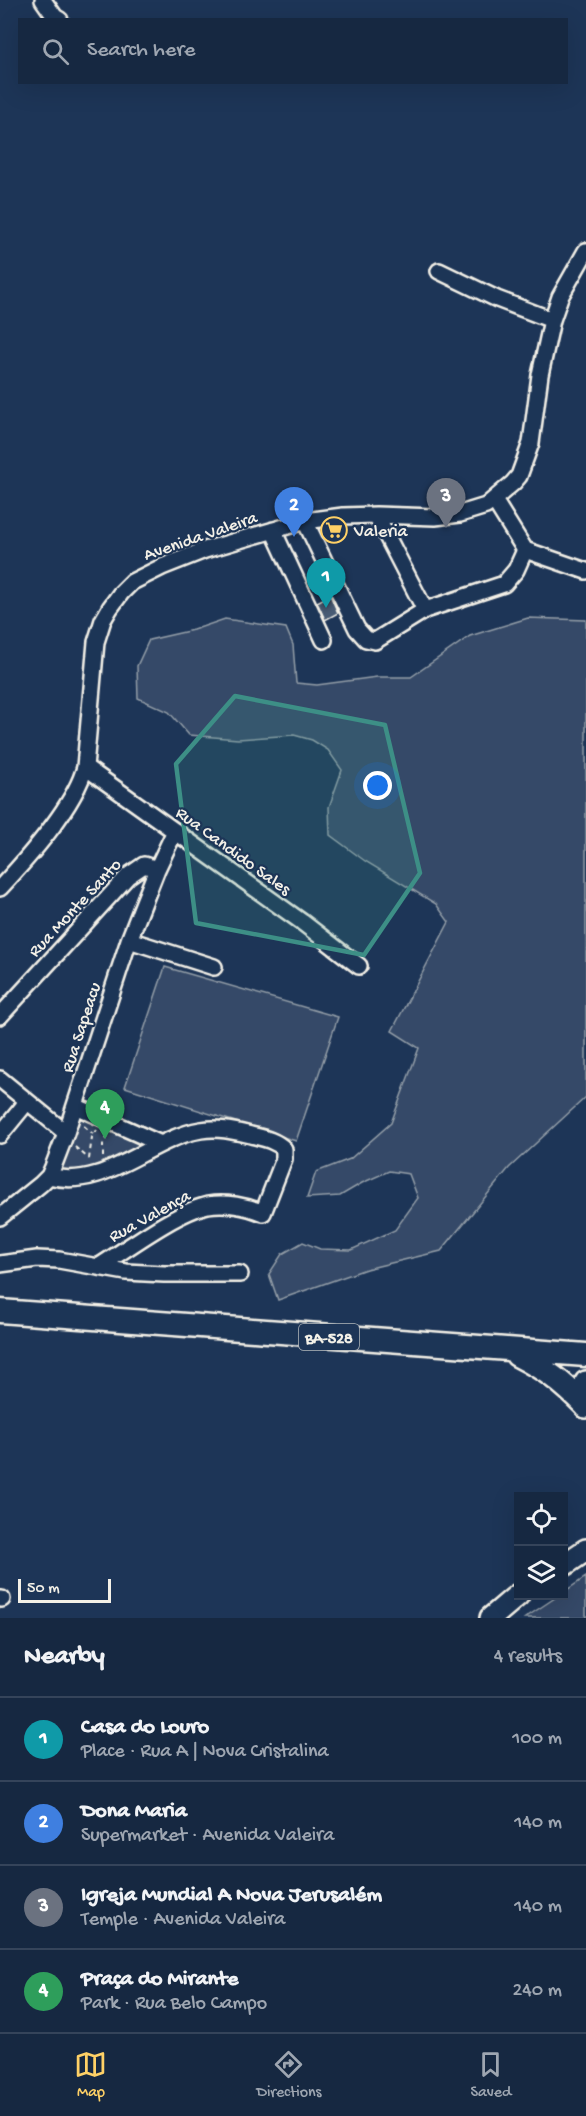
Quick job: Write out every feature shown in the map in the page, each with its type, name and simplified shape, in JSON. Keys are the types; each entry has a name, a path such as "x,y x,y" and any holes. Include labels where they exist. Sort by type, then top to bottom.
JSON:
{"main road":[{"name":"BA-528","path":"0,1311 586,1355"},
{"path":"507,1350 586,1340"},
{"path":"507,1350 563,1382 586,1406"},
{"path":"586,1382 586,1406"},
{"path":"568,1562 586,1550"},
{"path":"491,1618 514,1599"}],"street":[{"path":"43,0 57,18"},
{"name":"Avenida Valeira","path":"0,888 46,834 76,790 85,767 96,642 103,620 121,593 132,582 205,550 305,521 343,516 435,517 460,514 486,506 519,476 526,461 531,443 540,375 552,320 560,297 586,251"},
{"path":"439,271 552,320"},
{"path":"494,500 525,550 586,571"},
{"path":"376,515 425,610"},
{"path":"305,521 357,629 366,639 375,640 425,610 504,584 511,579 525,550"},
{"path":"273,530 324,640"},
{"name":"Rua Candido Sales","path":"85,767 359,966"},
{"name":"Rua Sapeacu","path":"0,1217 49,1176 66,1135 129,940 157,868 175,831"},
{"name":"Rua Monte Santo","path":"0,1016 128,876 144,865 157,868"},
{"path":"129,940 214,967"},
{"path":"0,1079 66,1135"},
{"path":"0,1135 27,1102"},
{"path":"75,1106 161,1144"},
{"name":"Rua Valença","path":"98,1267 177,1217 208,1205 243,1207 263,1213 285,1152 281,1146 268,1139 215,1128 191,1132 161,1144"},
{"path":"49,1176 69,1179 108,1170 161,1144"},
{"name":"Rua Valença","path":"0,1264 37,1259 59,1260 126,1272 240,1274"}],"path":[{"path":"89,1158 92,1137 100,1128"},
{"path":"107,1130 112,1133 106,1137 101,1150 108,1170"},
{"path":"66,1135 89,1158 108,1170"}],"highlighted area":[{"path":"235,696 385,725 420,873 364,955 196,923 176,764"}],"shaded area":[{"path":"528,618 586,620 586,1097 509,1168 441,1251 366,1269 278,1300 269,1274 282,1254 303,1242 320,1249 351,1250 395,1230 418,1198 409,1174 389,1171 340,1196 307,1198 316,1172 350,1159 391,1123 419,1048 392,1031 449,922 436,904 365,861 330,835 329,807 342,770 328,750 312,740 294,735 238,739 189,735 169,712 138,698 137,666 149,640 193,630 225,619 286,628 293,645 296,683 317,685 377,677 411,677 470,636"},
{"path":"165,967 338,1017 296,1141 125,1087"},
{"path":"76,1109 156,1144 108,1168 58,1176"},
{"path":"586,1577 586,1618 525,1618 552,1600 568,1600 568,1589"}],"building":[{"path":"330,595 338,613 325,620 317,602"}],"place":[{"name":"Igreja Mundial A Nova Jerusalém","path":"446,528"},
{"name":"Valeria","path":"334,530"},
{"name":"Dona Maria","path":"294,537"},
{"name":"Casa do Louro","path":"326,608"},
{"name":"Praça do Mirante","path":"105,1139"}]}
